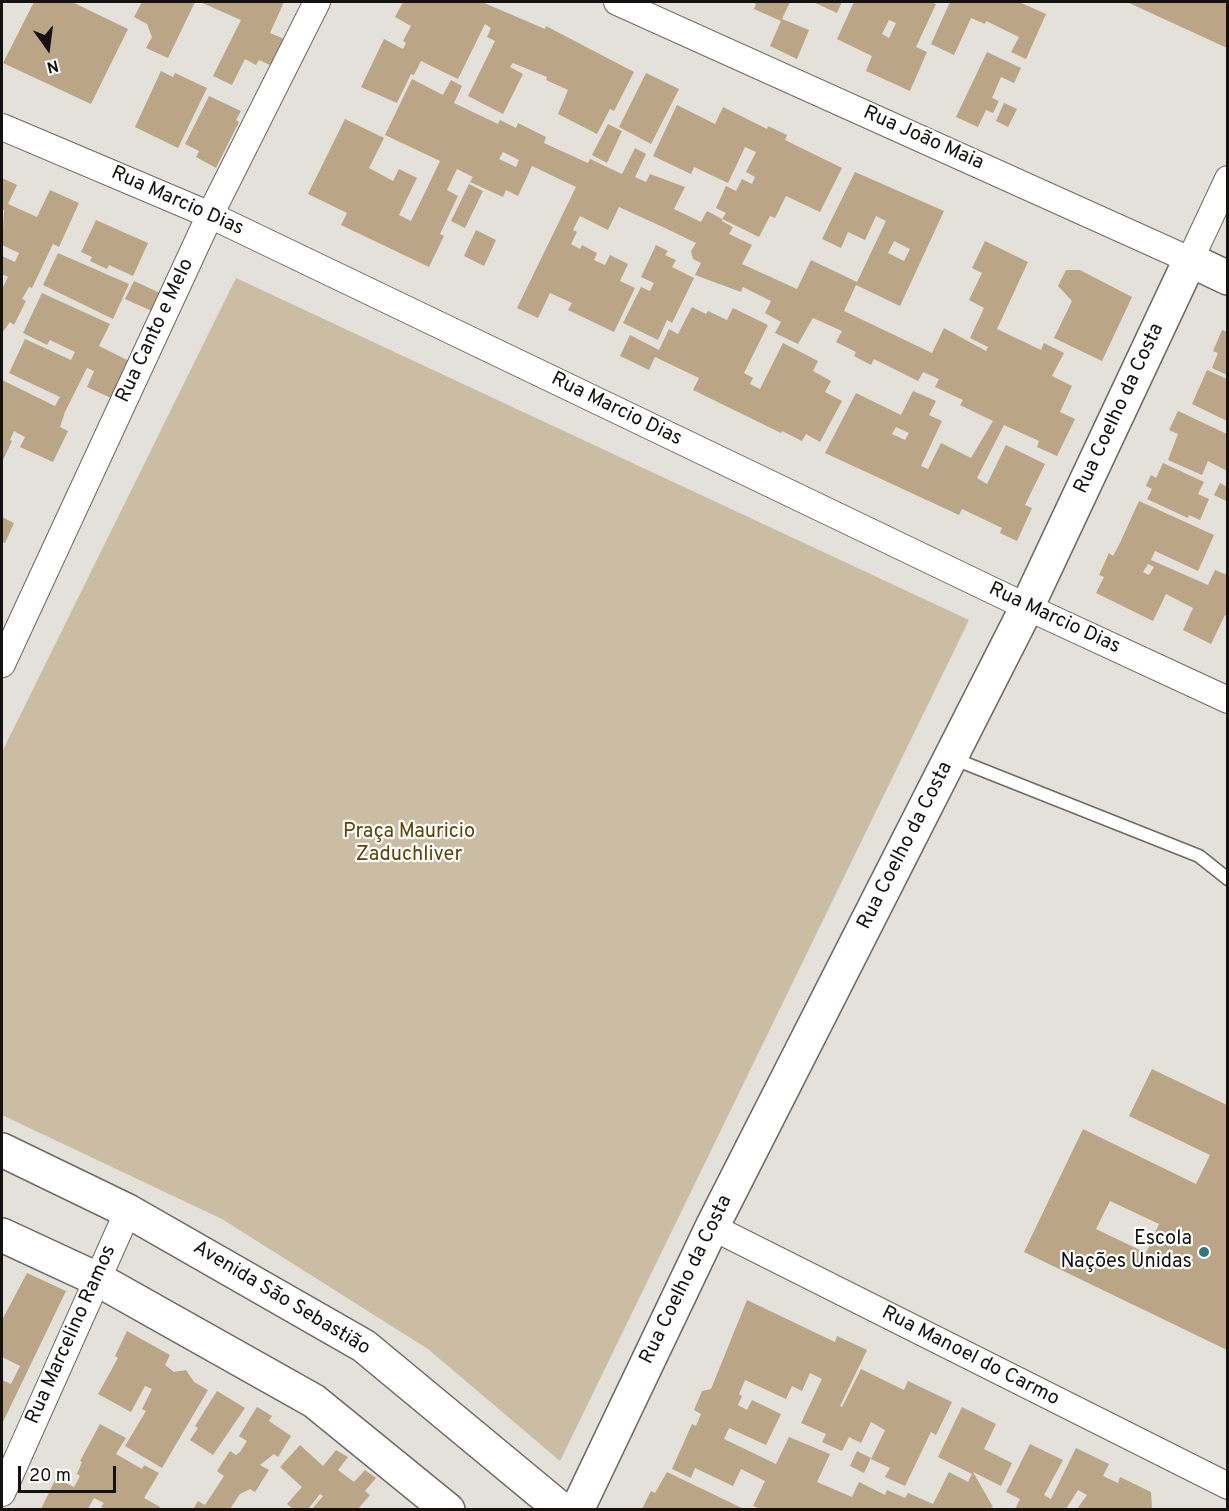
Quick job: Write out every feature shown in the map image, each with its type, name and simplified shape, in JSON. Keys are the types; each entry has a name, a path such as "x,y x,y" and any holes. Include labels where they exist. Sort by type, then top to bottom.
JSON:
{"street":[{"name":"Rua Canto e Melo","path":"2,664 210,215 317,2"},
{"name":"Rua João Maia","path":"617,2 1227,278"},
{"name":"Rua Marcio Dias","path":"2,127 210,215 1027,607 1227,700"},
{"name":"Rua Coelho da Costa","path":"577,1509 712,1227 1027,607 1227,179"},
{"name":"Avenida São Sebastião","path":"2,1150 128,1211 364,1346 562,1509"},
{"name":"Rua Marcelino Ramos","path":"2,1493 128,1211"},
{"name":"Rua Manoel do Carmo","path":"712,1227 1227,1486"},
{"path":"2,1235 97,1279 314,1401 448,1509"}],"lane":[{"path":"950,758 1199,856 1227,879"}],"green space":[{"name":"Praça Mauricio Zaduchliver","path":"236,278 969,620 560,1461 428,1349 222,1219 2,1115 2,752"}],"building":[{"path":"34,2 72,2 128,29 91,104 3,63"},
{"path":"142,2 195,2 168,58 146,48 152,37 147,24 134,17"},
{"path":"200,2 284,2 270,33 284,39 272,66 259,60 256,65 245,59 232,85 213,76 241,20"},
{"path":"403,2 482,2 545,29 546,26 634,72 614,111 610,109 597,134 558,114 568,90 546,80 547,77 513,63 510,67 523,74 503,114 468,96 495,41 487,37 491,28 485,24 458,79 421,61 414,75 411,74 397,103 361,87 384,39 403,49 406,43 403,41 411,26 395,17"},
{"path":"751,2 790,2 782,19 809,30 797,59 770,46 781,21 754,9 756,4"},
{"path":"813,2 842,2 837,13"},
{"path":"854,2 930,2 936,4 916,47 927,52 910,91 866,71 872,56 837,39","holes":["889,20 896,23 889,38 882,34"]},
{"path":"950,2 1019,2 1046,14 1026,59 1011,52 1019,37 986,21 985,24 971,18 954,55 931,44"},
{"path":"1127,2 1227,3 1227,48"},
{"path":"987,52 1021,68 1014,83 1001,77 992,98 999,101 993,113 986,110 978,127 956,117"},
{"path":"161,71 173,77 175,73 207,88 178,148 135,127"},
{"path":"646,73 679,89 651,144 619,127"},
{"path":"412,79 443,95 451,80 462,86 454,103 498,124 500,120 516,128 518,123 546,137 544,143 588,163 590,159 622,174 635,148 646,154 635,177 646,182 650,174 685,187 674,209 701,222 707,211 722,219 733,227 729,234 752,245 742,264 797,289 811,260 857,282 886,221 876,216 865,240 848,232 841,248 822,239 855,172 944,211 900,306 856,285 844,311 932,353 944,328 986,351 988,347 970,338 984,308 969,300 982,273 972,268 985,241 1028,262 997,329 1041,350 1044,343 1064,353 1052,376 1072,386 1060,412 1075,419 1057,456 1037,447 1039,441 1004,425 977,478 987,484 1006,445 1045,464 1025,505 1032,508 1017,541 1000,533 1002,528 962,509 959,515 825,453 856,393 901,415 913,391 936,401 929,415 942,421 921,466 928,469 941,443 971,458 993,421 960,405 963,400 935,387 939,379 923,372 918,381 874,359 871,365 854,356 856,352 836,342 842,331 813,318 798,344 775,333 781,322 765,313 771,301 743,287 741,292 695,275 701,263 693,259 691,251 696,243 665,228 619,207 608,230 580,216 573,230 577,232 571,244 580,249 582,245 597,253 594,260 605,265 610,255 628,264 620,281 635,288 614,332 568,310 572,303 550,293 538,318 517,308 576,187 532,166 518,196 506,190 503,197 470,182 473,177 457,169 447,190 458,196 440,234 444,236 429,267 341,225 347,213 308,194 345,119 384,138 369,168 393,181 399,169 417,178 399,215 411,221 440,161 385,135","holes":["503,152 519,160 516,167 499,159","894,241 910,249 904,261 888,253","896,427 909,433 905,440 892,434"]},
{"path":"209,96 241,111 236,120 239,122 216,168 196,157 199,151 185,144"},
{"path":"1004,103 1017,109 1008,127 996,121"},
{"path":"677,105 715,124 723,107 767,129 768,126 787,135 785,140 842,168 820,212 786,196 775,218 770,216 759,237 722,219 726,213 716,208 726,186 736,191 742,179 752,184 755,177 746,172 756,152 745,147 728,183 694,167 691,174 653,156"},
{"path":"608,124 622,131 607,163 592,155"},
{"path":"2,178 17,185 8,204 37,217 50,190 79,203 59,247 53,244 32,288 29,287 22,299 26,301 14,325 10,322 2,333 2,289 8,277 2,274 2,256 15,262 19,253 2,245 4,210 2,209"},
{"path":"469,184 483,191 465,228 451,221"},
{"path":"96,220 148,243 133,276 109,265 107,269 90,261 92,257 81,252"},
{"path":"476,230 496,240 484,266 464,256"},
{"path":"656,245 668,251 665,255 676,260 672,267 694,278 672,323 667,320 658,340 623,323 641,287 650,291 654,283 641,277"},
{"path":"58,253 129,284 113,319 43,285"},
{"path":"1066,270 1080,270 1132,297 1102,361 1054,338 1072,301 1058,286"},
{"path":"134,281 162,294 154,312 125,299"},
{"path":"42,293 110,324 99,346 129,361 111,398 87,387 94,371 87,368 65,412 60,427 68,431 53,462 20,447 25,437 14,431 2,462 2,380 55,406 60,397 9,373 25,339 71,360 75,352 50,340 47,345 23,333"},
{"path":"692,307 706,314 708,311 727,320 733,308 768,325 744,373 753,378 750,384 760,389 783,343 818,361 813,371 831,381 825,392 842,401 820,442 806,434 802,441 782,431 781,433 693,390 699,378 655,357 649,370 620,356 630,335 659,350 669,329 678,334"},
{"path":"1222,330 1227,332 1227,375 1212,368 1218,353 1213,351"},
{"path":"1207,370 1227,379 1227,421 1192,404"},
{"path":"1178,411 1227,434 1227,471 1208,461 1202,475 1168,460 1178,434 1169,430"},
{"path":"1163,463 1204,482 1198,494 1209,499 1200,520 1189,515 1188,518 1147,499 1152,489 1146,486 1151,475 1156,478"},
{"path":"1220,483 1227,487 1226,501 1214,495"},
{"path":"1139,501 1214,535 1198,571 1155,551 1151,560 1208,585 1215,570 1227,575 1227,616 1225,615 1211,644 1183,630 1193,608 1166,594 1153,621 1096,593 1104,577 1099,575 1109,553 1113,556","holes":["1148,564 1154,567 1149,575 1143,572"]},
{"path":"2,517 14,523 5,543 2,542"},
{"path":"1152,1069 1227,1105 1227,1350 1024,1252 1083,1129 1196,1184 1210,1155 1129,1116","holes":["1110,1201 1159,1224 1146,1253 1096,1229"]},
{"path":"27,1273 66,1291 2,1424 2,1380 11,1384 20,1366 2,1357 2,1320"},
{"path":"747,1300 835,1342 837,1336 867,1350 840,1406 842,1407 861,1369 904,1390 908,1381 952,1402 936,1435 931,1432 905,1486 885,1477 890,1468 871,1459 885,1430 871,1422 861,1443 849,1437 842,1451 822,1442 826,1434 801,1423 822,1379 810,1373 802,1391 792,1386 786,1399 745,1380 739,1394 742,1396 738,1405 747,1410 752,1400 781,1414 766,1445 729,1428 724,1439 776,1464 789,1437 830,1454 817,1482 852,1497 859,1482 885,1495 887,1490 905,1498 908,1493 933,1504 949,1472 968,1482 972,1474 938,1457 962,1407 996,1424 984,1449 1012,1463 1001,1486 973,1472 993,1507 989,1509 760,1509 753,1506 765,1481 741,1469 733,1486 695,1468 691,1478 672,1469 692,1424 696,1426 701,1414 694,1410 702,1391 711,1389"},
{"path":"127,1331 170,1355 165,1365 174,1372 186,1370 194,1382 208,1390 162,1468 125,1446 146,1411 142,1409 152,1389 145,1386 131,1412 98,1394 118,1358 115,1356"},
{"path":"217,1391 245,1408 213,1455 190,1440 198,1428 195,1426"},
{"path":"257,1407 272,1416 269,1421 291,1436 278,1457 274,1454 260,1465 269,1470 255,1492 250,1489 240,1494 230,1509 193,1509 198,1501 205,1505 224,1476 217,1471 230,1451 236,1455 247,1441 239,1436"},
{"path":"100,1424 126,1438 116,1454 142,1469 144,1465 159,1473 144,1498 160,1507 159,1509 106,1509 101,1507 104,1503 94,1498 88,1509 41,1509 56,1478 74,1487 80,1476 77,1474 82,1462 80,1461"},
{"path":"1030,1444 1063,1460 1044,1495 1051,1499 1076,1448 1109,1464 1103,1476 1118,1483 1120,1477 1151,1492 1152,1509 1077,1509 1087,1495 1078,1490 1066,1509 1015,1509 1020,1499 1006,1492"},
{"path":"300,1445 323,1466 336,1450 348,1457 338,1470 354,1482 365,1470 376,1478 365,1491 370,1495 358,1509 312,1509 323,1496 320,1494 308,1509 293,1509 287,1504 302,1487 280,1467"},
{"path":"857,1451 871,1458 864,1473 850,1466"},
{"path":"667,1472 744,1509 642,1509 651,1491 655,1493"}],"place":[{"name":"Escola Nações Unidas","path":"1204,1252"}]}
